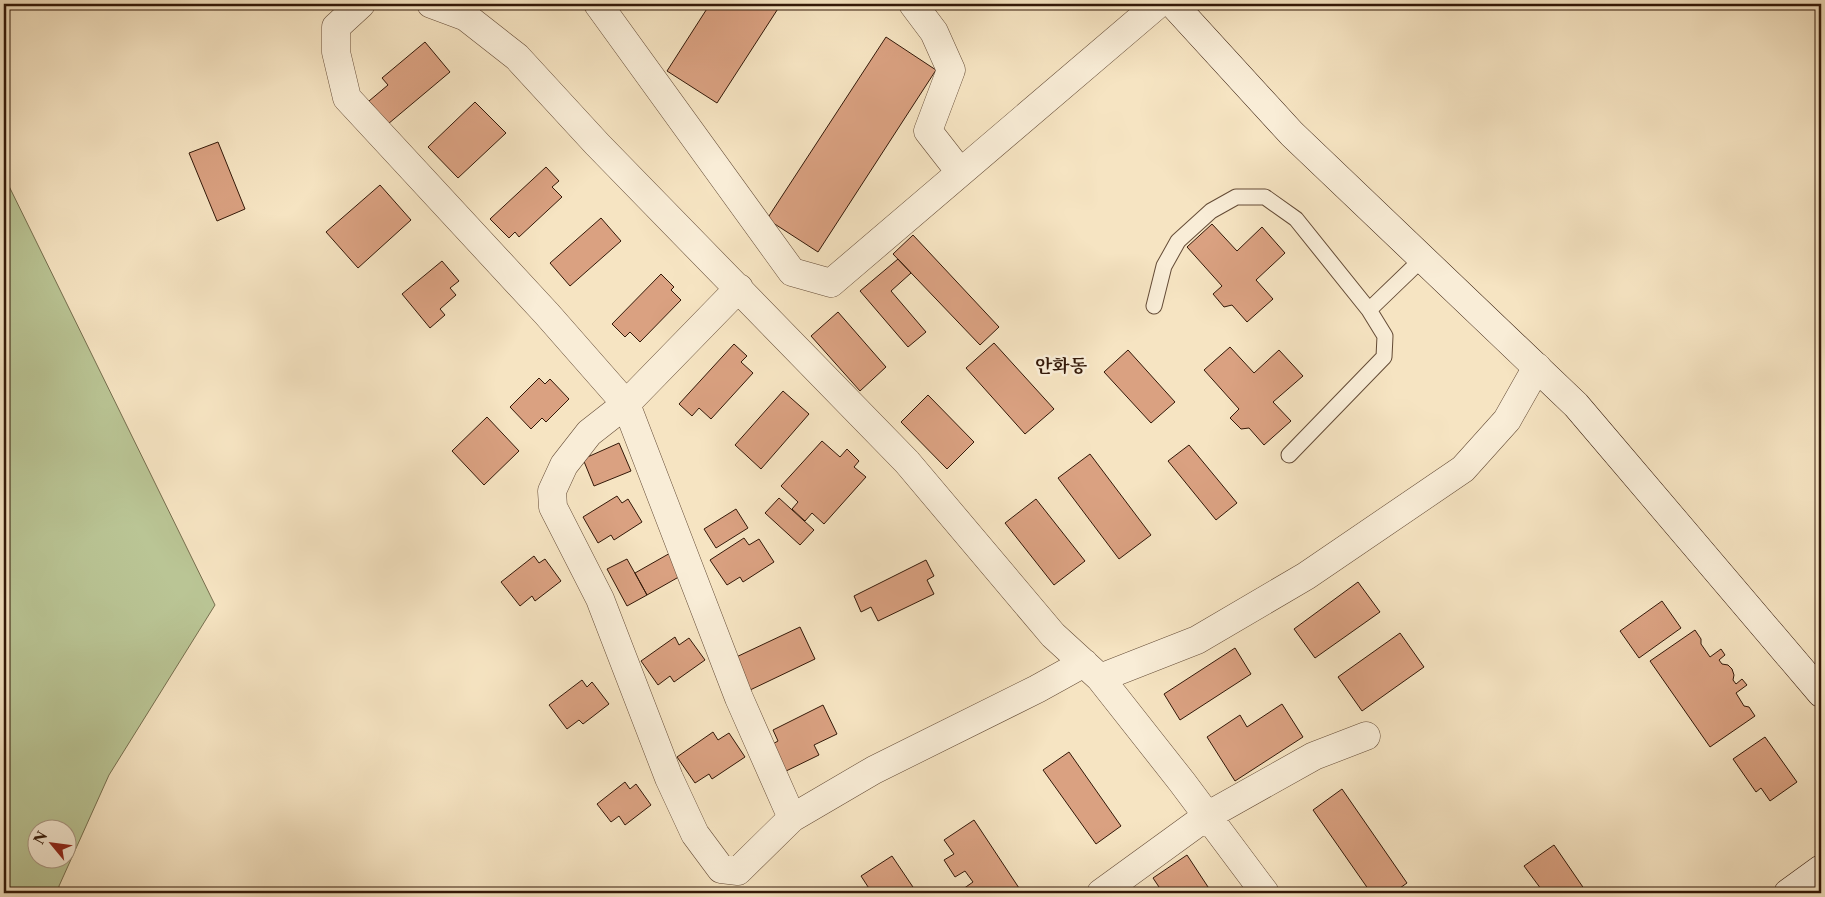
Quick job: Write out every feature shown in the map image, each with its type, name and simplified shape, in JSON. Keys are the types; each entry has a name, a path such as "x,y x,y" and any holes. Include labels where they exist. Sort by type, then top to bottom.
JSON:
{"street":[{"path":"361,4 336,27 336,52 347,98 547,314 626,404 738,698 792,818"},
{"path":"431,4 466,17 517,57 597,144 907,462 1053,634 1092,670 1265,893"},
{"path":"598,4 792,272 831,283 1158,4"},
{"path":"913,4 934,32 951,70 928,131 960,172"},
{"path":"1173,4 1292,134 1576,405 1821,693"},
{"path":"739,288 626,404 590,433 564,465 552,491 553,507 600,599 669,778 695,834 721,869 738,871 792,818 874,770 1038,689 1092,670 1197,640 1306,576 1463,469 1507,420 1537,367"},
{"path":"1101,893 1207,816 1314,756 1366,736"},
{"path":"1788,893 1821,869"}],"lane":[{"path":"1154,306 1164,266 1178,241 1211,211 1236,197 1264,196 1296,219 1370,310 1385,336 1384,357 1289,455"},
{"path":"1370,310 1423,258"}],"green space":[{"path":"4,176 215,605 109,775 78,844 78,820 28,820 28,870 66,870 59,886 59,893 4,893"}],"building":[{"path":"710,4 781,4 717,103 667,71"},
{"path":"886,37 936,70 818,252 767,219"},
{"path":"425,42 450,72 388,124 369,101 388,85 382,78"},
{"path":"475,102 506,133 458,178 428,147"},
{"path":"218,142 245,209 217,221 189,153"},
{"path":"546,167 559,181 552,187 562,197 519,237 515,232 509,238 490,219"},
{"path":"380,185 411,220 358,268 326,232"},
{"path":"601,218 621,241 570,286 550,263"},
{"path":"1212,224 1237,251 1262,227 1285,253 1256,280 1273,299 1247,322 1232,305 1224,307 1213,294 1222,286 1187,247"},
{"path":"913,235 999,327 980,345 893,254"},
{"path":"898,259 911,273 891,291 926,332 908,347 860,291"},
{"path":"442,261 459,281 450,288 456,295 440,309 445,315 430,328 402,294"},
{"path":"661,274 674,287 671,290 681,300 640,342 630,332 625,337 612,324"},
{"path":"838,312 886,367 860,391 811,336"},
{"path":"994,343 1054,409 1025,434 966,368"},
{"path":"734,344 747,356 741,362 753,373 711,419 699,408 692,416 679,404"},
{"path":"1230,347 1254,373 1279,350 1303,376 1273,402 1291,421 1264,445 1249,428 1241,429 1230,418 1239,409 1204,370"},
{"path":"1128,350 1175,402 1151,423 1104,372"},
{"path":"539,378 545,384 550,379 569,399 546,422 542,418 531,429 510,407"},
{"path":"783,391 809,414 761,469 735,445"},
{"path":"928,395 974,442 947,469 901,422"},
{"path":"487,417 519,451 484,485 452,451"},
{"path":"822,441 840,457 847,449 859,461 854,467 866,477 824,524 812,513 805,521 792,509 798,502 781,486"},
{"path":"619,443 631,471 594,486 583,459"},
{"path":"1189,445 1237,503 1216,520 1168,461"},
{"path":"1090,454 1151,535 1119,559 1058,478"},
{"path":"617,496 622,503 628,499 642,522 614,540 611,535 598,543 583,517"},
{"path":"779,498 814,530 800,545 765,513"},
{"path":"1036,499 1085,561 1054,585 1005,523"},
{"path":"736,509 748,528 716,548 704,529"},
{"path":"744,538 749,545 759,539 774,562 743,582 740,577 727,585 710,560"},
{"path":"672,552 684,574 647,595 635,573"},
{"path":"534,556 539,563 545,559 561,581 535,601 532,596 520,606 501,582"},
{"path":"627,559 647,595 627,606 607,569"},
{"path":"926,560 934,576 927,580 934,594 878,621 871,607 861,612 854,596"},
{"path":"1358,582 1380,612 1315,658 1294,629"},
{"path":"1662,601 1681,628 1639,658 1620,631"},
{"path":"800,627 815,659 748,691 732,659"},
{"path":"1695,630 1701,639 1701,644 1710,657 1721,649 1725,655 1719,660 1722,664 1728,665 1732,669 1733,680 1736,684 1742,679 1747,685 1736,693 1744,706 1749,707 1755,716 1710,747 1650,661"},
{"path":"1400,633 1424,667 1362,711 1338,677"},
{"path":"675,637 679,645 689,638 705,660 674,682 670,676 658,685 641,661"},
{"path":"1235,648 1251,674 1180,720 1164,694"},
{"path":"582,680 587,687 592,682 609,704 583,724 579,720 567,729 549,705"},
{"path":"1282,704 1303,737 1235,781 1207,737 1240,715 1247,727"},
{"path":"823,705 837,734 814,745 819,755 784,772 771,745 778,741 773,730"},
{"path":"713,732 718,740 729,733 745,757 712,779 709,774 695,783 677,757"},
{"path":"1765,737 1797,782 1770,801 1761,788 1756,792 1733,759"},
{"path":"1069,752 1121,826 1096,844 1043,770"},
{"path":"625,782 630,789 636,784 651,805 625,825 619,816 611,822 597,804"},
{"path":"1342,789 1407,883 1393,893 1371,893 1313,810"},
{"path":"974,820 1019,888 1011,893 966,893 963,889 973,882 965,871 955,877 944,860 954,854 944,840"},
{"path":"1554,845 1587,893 1544,893 1524,866"},
{"path":"1187,855 1212,893 1163,893 1153,878"},
{"path":"892,856 917,893 872,893 861,876"}],"district":[{"name":"안화동","path":"1061,366"}]}
